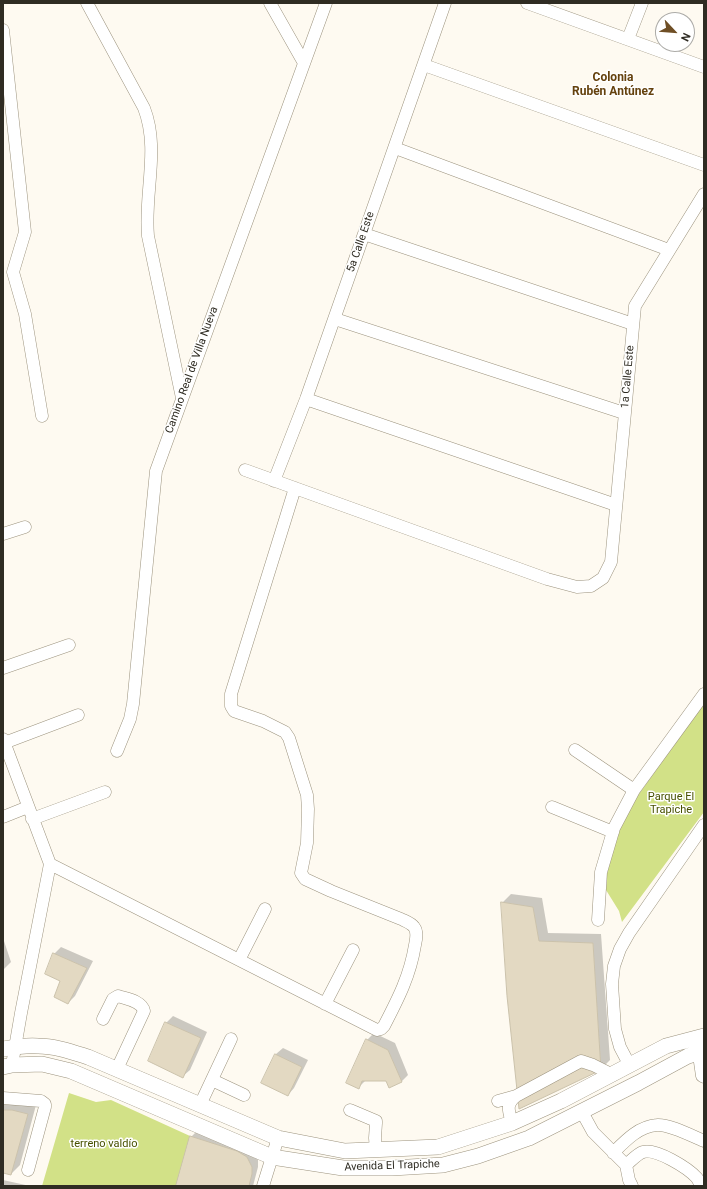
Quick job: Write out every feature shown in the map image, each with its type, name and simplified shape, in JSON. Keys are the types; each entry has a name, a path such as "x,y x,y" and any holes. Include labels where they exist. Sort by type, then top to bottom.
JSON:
{"main road":[{"name":"Avenida El Trapiche","path":"7,1047 38,1046 62,1049 88,1057 278,1138 345,1151 438,1146 512,1123 613,1075 666,1046 704,1036"},
{"name":"Avenida El Trapiche","path":"8,1066 42,1064 71,1071 272,1157 343,1168 392,1168 443,1164 478,1156 529,1138 648,1077 702,1058"},
{"path":"529,1138 564,1113 620,1085 630,1071 630,1066"}],"street":[{"path":"87,3 147,116 151,147 147,220 148,236 182,398"},
{"path":"270,3 304,63"},
{"name":"Camino Real de Villa Nueva","path":"117,751 130,719 134,699 145,594 154,478 157,464 326,3"},
{"name":"5a Calle Este","path":"274,481 306,399 335,318 445,3"},
{"path":"628,40 642,3"},
{"path":"533,4 704,67"},
{"path":"3,30 7,98 25,232 12,272 25,314 42,416"},
{"path":"424,65 704,165"},
{"path":"395,148 669,250"},
{"name":"1a Calle Este","path":"296,488 547,579 577,587 591,586 603,578 611,562 635,306 704,194"},
{"path":"364,234 633,324"},
{"path":"335,318 624,413"},
{"path":"306,399 616,505"},
{"path":"50,864 377,1030 384,1026 392,1012 406,980 413,955 416,934 415,928 401,919 304,879 301,873 307,843 307,795 289,738 285,732 234,711 231,706 230,694 296,488 245,470"},
{"path":"3,534 25,527"},
{"path":"3,668 69,645"},
{"path":"598,920 601,872 613,832 634,790 704,694"},
{"path":"8,1066 7,1047 50,864 4,741 78,715"},
{"path":"575,750 634,790"},
{"path":"32,819 105,792"},
{"path":"3,817 28,807"},
{"path":"552,807 613,832"},
{"path":"630,1066 620,1048 615,1029 612,984 614,966 620,949 629,933 704,825"},
{"path":"239,960 265,910"},
{"path":"325,1004 353,950"},
{"path":"103,1019 113,999 118,996 140,1004 143,1007 144,1011 117,1069"},
{"path":"200,1105 232,1039"},
{"path":"702,1058 702,1076 704,1078"},
{"path":"498,1101 516,1096 581,1060 613,1075"},
{"path":"212,1080 244,1095"},
{"path":"512,1123 508,1109 509,1104 516,1096"},
{"path":"3,1098 41,1101 45,1104 28,1170"},
{"path":"350,1110 376,1121 376,1150"},
{"path":"582,1112 593,1132 626,1165 632,1186"},
{"path":"613,1153 632,1136 644,1128 658,1124 674,1128 704,1141"},
{"path":"263,1186 278,1138"},
{"path":"626,1165 643,1152 658,1154 681,1166 696,1178 701,1186"}],"green space":[{"name":"Parque El Trapiche","path":"704,703 704,812 622,922 619,911 606,890 607,873 617,834 631,805"},
{"name":"terreno valdío","path":"69,1093 96,1102 111,1100 190,1136 176,1186 42,1186"}],"building":[{"path":"501,902 533,907 539,941 593,943 601,1070 519,1109 507,996"},
{"path":"53,953 87,968 68,1004 54,997 60,981 45,974"},
{"path":"165,1022 201,1038 183,1078 148,1061"},
{"path":"366,1039 388,1050 402,1082 389,1088 386,1081 362,1081 359,1089 346,1083"},
{"path":"275,1054 302,1067 288,1096 261,1083"},
{"path":"3,1110 12,1110 28,1114 11,1175 3,1173"},
{"path":"190,1136 237,1151 247,1157 252,1167 249,1186 176,1186"}],"district":[{"name":"Colonia Rubén Antúnez","path":"613,85"}]}
